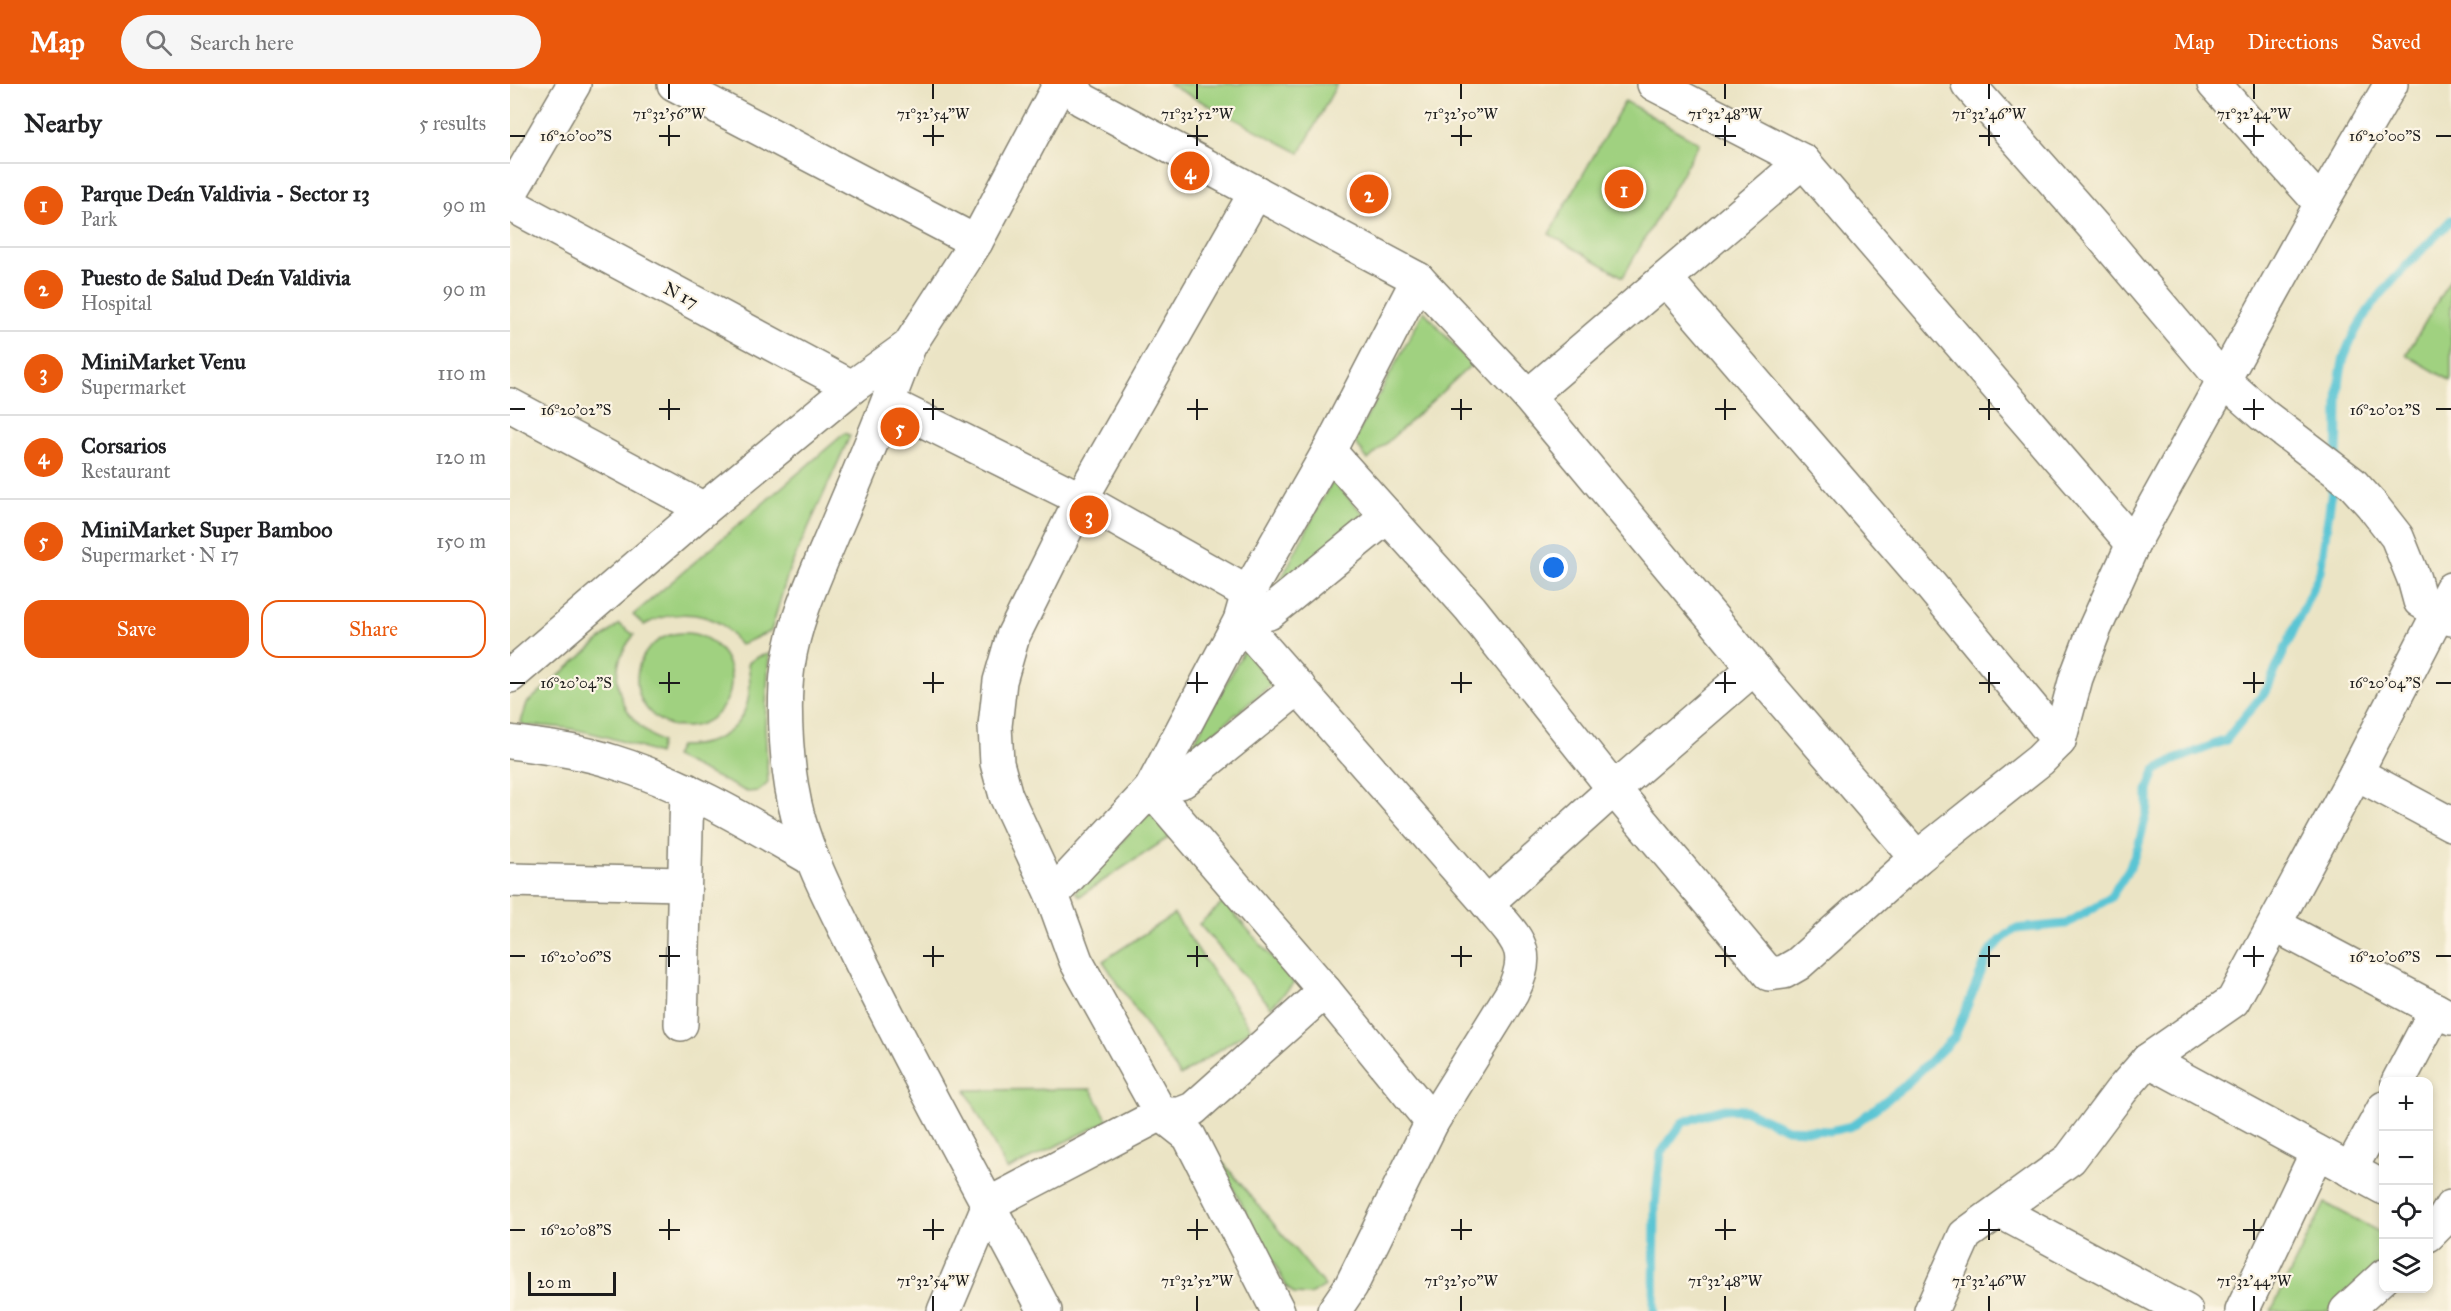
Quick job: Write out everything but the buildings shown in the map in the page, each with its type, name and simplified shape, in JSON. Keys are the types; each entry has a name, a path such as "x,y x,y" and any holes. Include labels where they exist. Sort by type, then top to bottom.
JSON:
{"street":[{"path":"510,194 574,84"},
{"path":"674,84 976,242"},
{"path":"1045,1311 879,999 812,859 798,817 786,721 788,666 799,622 815,576 888,403 909,346 976,242 1060,84"},
{"path":"1072,84 1081,99 1418,279 1528,396 1754,668 1917,858"},
{"path":"1654,84 1803,161 2133,544"},
{"path":"1931,1311 1965,1235 2070,1159 2121,1091 2148,1060 2233,1001 2447,606 2420,601 2397,537 2372,505 2352,483 2307,446 2263,415 2223,380 2095,228 1968,84"},
{"path":"2214,84 2321,204"},
{"path":"1329,451 1470,608 1513,666 1769,974 1784,972 1798,964 1917,858 2040,760 2059,741 2076,678 2087,648 2133,544 2321,204 2391,84"},
{"path":"1528,396 1803,161"},
{"path":"1256,192 1081,498 1013,636 1006,655 996,705 997,763 1006,796 1052,895 1076,961 1161,1114 1189,1136 1278,1311"},
{"name":"N 17","path":"510,204 852,387"},
{"path":"1052,895 1151,789 1244,607 1329,451 1418,279"},
{"path":"1666,279 1931,586 2059,741"},
{"path":"510,676 704,509 852,387 909,346"},
{"path":"888,403 1081,498 1244,607 1269,613 1388,516"},
{"path":"515,414 704,509"},
{"path":"1244,607 1299,687 1487,903 1521,946 1524,960 1520,976 1432,1122 1351,1286 1334,1311"},
{"path":"1487,903 1754,668"},
{"path":"1151,789 1183,781 1299,687"},
{"path":"510,742 612,761 659,777 736,815 812,859"},
{"path":"2355,773 2451,824"},
{"path":"1151,789 1326,991 1432,1122"},
{"path":"681,1024 687,790"},
{"path":"510,880 683,884"},
{"path":"2275,925 2444,1014 2401,1077"},
{"path":"944,1311 989,1204 1161,1114 1180,1114 1193,1109 1326,991"},
{"path":"2148,1060 2379,1185"},
{"path":"2350,1170 2379,1117"},
{"path":"2242,1311 2318,1152"},
{"path":"1999,1211 2186,1311"},
{"path":"2346,1311 2379,1281"}],"green space":[{"path":"1168,84 1337,84 1300,153"},
{"path":"1625,101 1699,143 1623,277 1549,234"},
{"path":"2451,278 2451,381 2406,355"},
{"path":"1424,311 1471,365 1368,460 1354,441"},
{"path":"845,433 850,436 789,570 771,631 740,645 721,624 702,616 672,615 644,625 633,615"},
{"path":"1332,481 1364,514 1277,587"},
{"path":"619,624 634,635 624,650 619,665 617,680 620,694 635,721 661,742 658,754 592,733 559,727 525,726 521,722 527,703"},
{"path":"684,633 702,637 717,647 727,662 731,680 727,698 717,713 702,723 684,727 666,723 651,713 641,698 637,680 641,662 651,647 666,637"},
{"path":"1244,650 1272,684 1188,754"},
{"path":"769,654 765,726 768,783 759,791 747,792 674,757 679,746 697,745 713,740 736,724 744,712 748,698 750,681 748,663 757,657"},
{"path":"1149,812 1171,836 1080,896 1075,892"},
{"path":"1224,902 1294,983 1271,1007 1199,924"},
{"path":"1174,914 1251,1029 1180,1076 1103,961"},
{"path":"1091,1089 1108,1121 1007,1170 966,1090"},
{"path":"1211,1148 1325,1286 1310,1295 1294,1294 1287,1287"},
{"path":"2325,1203 2379,1232 2379,1263 2329,1311 2271,1311"}],"waterway":[{"path":"2336,463 2339,383 2347,349 2357,328 2385,289 2451,220"},
{"path":"1654,1311 1655,1204 1661,1153 1682,1123 1726,1109 1744,1110 1787,1129 1830,1131 1852,1126 1902,1088 1954,1038 1989,953 2002,939 2015,929 2066,924 2110,898 2129,869 2138,847 2148,808 2148,791 2155,771 2172,761 2226,740 2267,689 2320,572 2334,477"}],"place":[{"name":"Corsarios","path":"1190,171"},
{"name":"Parque Deán Valdivia - Sector 13","path":"1624,189"},
{"name":"Puesto de Salud Deán Valdivia","path":"1369,194"},
{"name":"MiniMarket Super Bamboo","path":"900,427"},
{"name":"MiniMarket Venu","path":"1089,515"}]}
